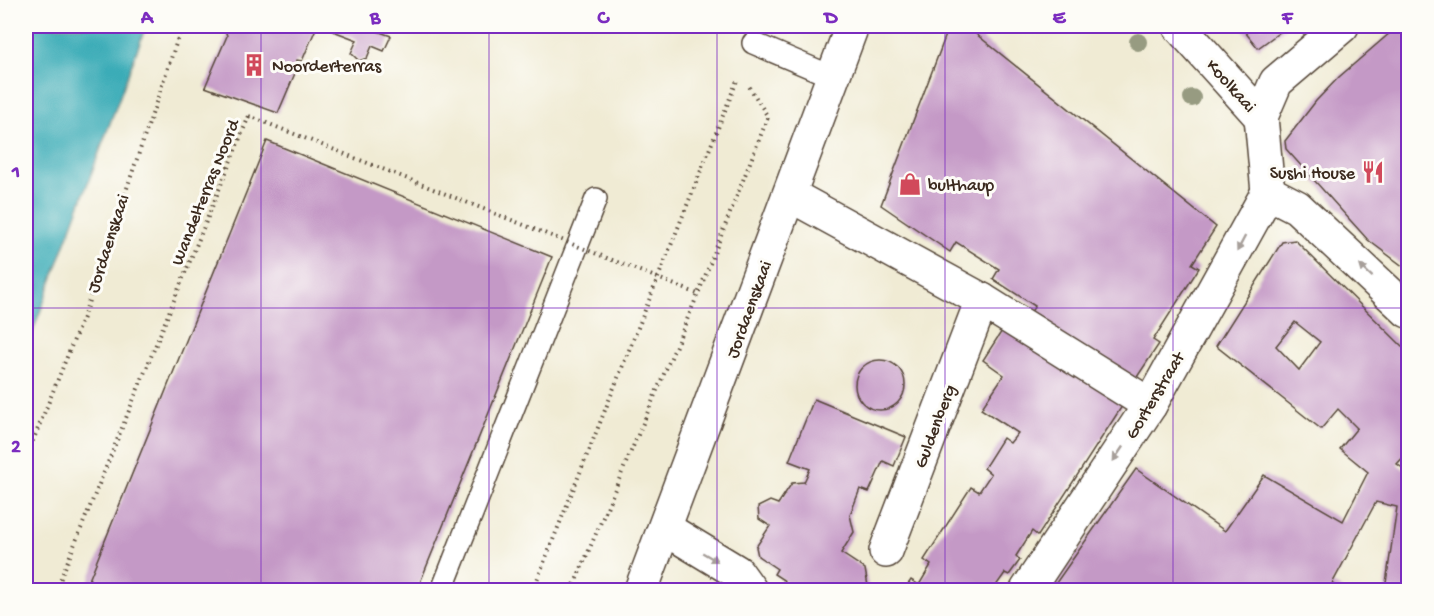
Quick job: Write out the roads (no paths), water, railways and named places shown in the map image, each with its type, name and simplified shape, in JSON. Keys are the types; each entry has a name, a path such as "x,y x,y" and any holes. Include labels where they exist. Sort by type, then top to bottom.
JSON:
{"street":[{"name":"Jordaenskaai","path":"641,591 852,26"},
{"name":"Koolkaai","path":"1179,26 1262,117"},
{"path":"1342,26 1276,82 1262,117 1268,192 1297,207 1408,311"},
{"name":"Gorterstraat","path":"1027,591 1150,405 1268,192"},
{"path":"790,195 982,300 1150,405"},
{"name":"Guldenberg","path":"886,551 982,300"},
{"path":"666,529 737,572 750,591"}],"lane":[{"path":"753,43 833,77"},
{"path":"442,591 596,200"}],"water":[{"path":"26,26 146,26 26,350"}],"place":[{"name":"Noorderterras","path":"254,65"},
{"name":"Sushi House","path":"1373,172"},
{"name":"bulthaup","path":"910,184"}]}
